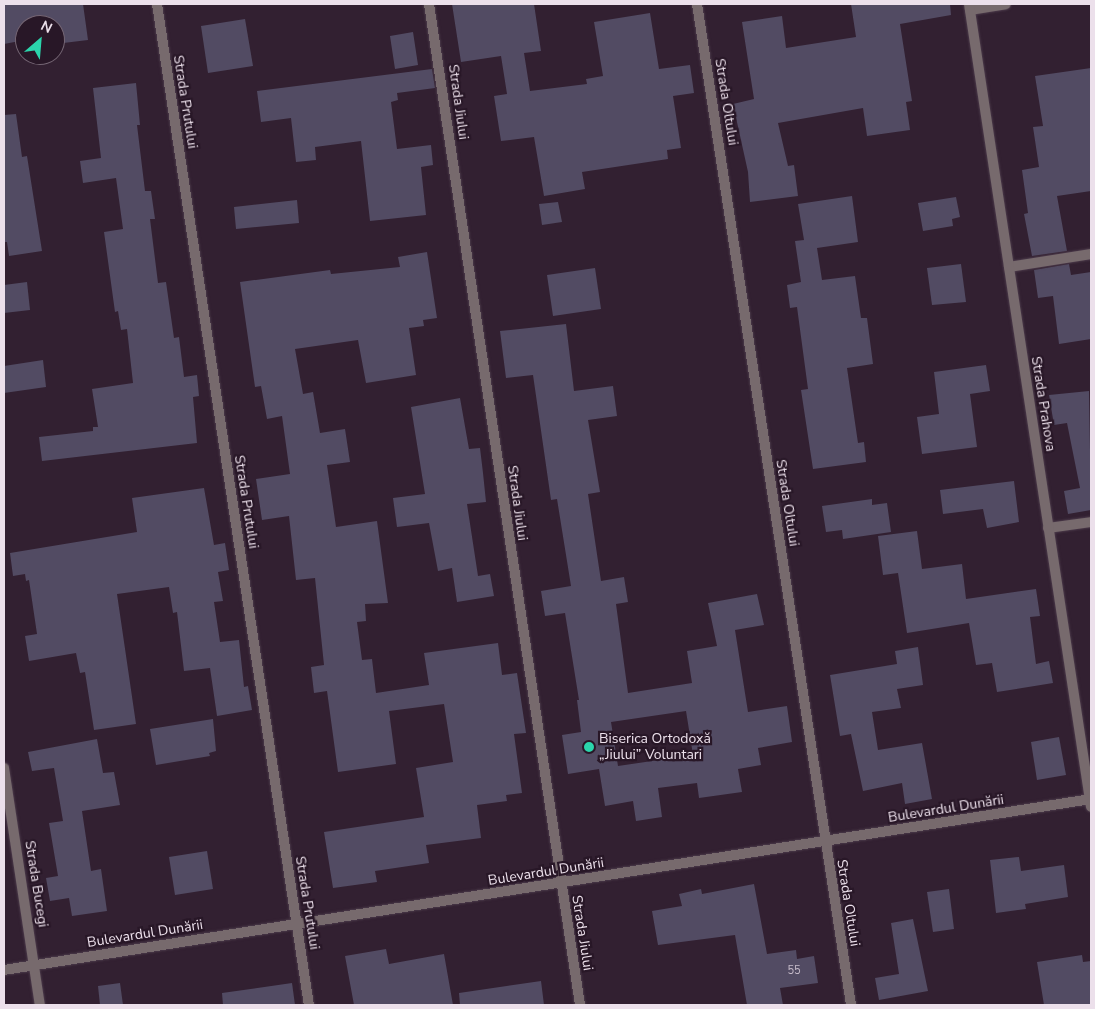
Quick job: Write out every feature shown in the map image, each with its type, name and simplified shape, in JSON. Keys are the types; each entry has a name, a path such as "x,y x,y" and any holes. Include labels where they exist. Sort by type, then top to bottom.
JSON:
{"street":[{"name":"Strada Prutului","path":"156,4 309,1005"},
{"name":"Strada Jiului","path":"430,4 560,884 580,1005"},
{"name":"Strada Oltului","path":"697,4 824,842 851,1005"},
{"path":"969,7 1006,4"},
{"name":"Strada Prahova","path":"969,7 1091,802"},
{"path":"1009,267 1091,254"},
{"path":"1048,528 1091,522"},
{"name":"Strada Bucegi","path":"4,768 40,1005"},
{"name":"Bulevardul Dunării","path":"4,970 1091,802"}],"building":[{"path":"4,4 83,4 88,40 65,43 65,15 15,15 15,42 4,44"},
{"path":"452,4 534,4 541,51 524,53 530,91 587,84 586,79 603,76 594,22 650,13 659,69 690,65 694,93 673,96 681,148 667,150 668,159 582,172 585,189 544,196 534,137 501,141 494,96 507,94 501,56 461,62"},
{"path":"851,4 950,4 951,15 900,24 912,101 906,102 910,130 867,136 863,108 778,123 788,166 794,165 798,196 750,202 748,172 733,104 754,99 742,22 782,16 786,48 856,37"},
{"path":"245,19 253,66 208,73 201,26"},
{"path":"413,32 418,65 395,69 390,36"},
{"path":"1091,68 1091,191 1057,196 1067,251 1032,256 1024,214 1028,213 1022,170 1039,167 1033,127 1043,126 1035,76"},
{"path":"432,69 435,88 397,93 398,100 391,102 397,149 431,145 433,165 421,167 426,215 370,221 361,141 315,147 316,160 296,162 291,118 261,122 257,91"},
{"path":"136,83 140,125 137,125 145,191 151,191 155,219 150,219 158,283 166,282 174,338 179,337 184,377 197,375 199,396 193,397 197,443 42,461 39,437 93,431 93,427 98,427 92,389 133,383 127,329 121,330 118,311 115,312 104,232 123,229 116,178 83,183 80,161 101,158 93,88"},
{"path":"16,114 22,157 27,156 42,251 9,256 7,242 4,242 4,115"},
{"path":"852,196 858,242 817,248 822,280 855,276 861,318 867,318 873,364 847,368 858,443 864,442 866,462 813,469 801,390 808,389 797,307 790,308 787,285 801,282 795,241 804,240 798,204"},
{"path":"956,197 960,217 952,219 953,226 923,231 918,203"},
{"path":"297,200 299,223 236,229 234,207"},
{"path":"558,202 562,222 542,225 539,204"},
{"path":"427,252 437,318 423,320 424,326 409,328 416,375 366,383 358,340 295,349 303,394 313,392 320,433 345,429 350,462 327,465 336,527 377,521 388,603 365,604 366,621 357,622 362,660 372,659 376,693 429,685 424,653 498,643 502,675 517,673 526,733 514,734 522,793 506,795 507,801 477,805 481,838 426,845 429,863 375,871 377,882 333,888 324,832 424,817 416,768 453,762 444,704 389,711 396,764 338,772 327,691 314,693 311,667 324,665 315,578 296,580 289,516 262,520 256,479 290,474 282,416 267,419 261,386 255,387 240,282 330,270 331,274 400,267 398,257"},
{"path":"961,264 966,302 932,305 927,268"},
{"path":"1069,264 1071,275 1091,272 1091,339 1059,344 1053,296 1038,298 1034,270"},
{"path":"595,268 601,309 553,316 547,275"},
{"path":"27,282 30,310 4,313 4,285"},
{"path":"566,324 574,391 613,386 617,416 588,420 600,492 588,494 601,581 624,577 628,602 616,604 628,693 692,683 687,651 717,646 708,603 757,594 764,625 735,630 748,712 787,706 792,742 758,748 761,765 738,769 742,792 699,798 697,783 658,788 662,817 636,821 633,801 605,806 599,769 568,774 562,735 581,732 577,700 579,700 565,613 545,616 541,591 571,586 557,499 551,500 533,375 506,378 500,331","holes":["686,711 693,755 618,766 611,722"]},
{"path":"43,360 46,387 4,393 4,366"},
{"path":"986,365 990,391 970,394 977,447 922,454 917,417 939,414 934,372"},
{"path":"1089,391 1091,510 1068,514 1064,491 1080,488 1067,423 1054,425 1049,395"},
{"path":"460,398 469,449 480,448 486,502 467,504 478,576 490,574 494,596 457,602 452,568 438,571 429,523 397,527 393,498 425,494 411,407"},
{"path":"1014,481 1019,522 987,528 983,509 943,514 940,490"},
{"path":"204,488 214,545 225,543 229,570 218,572 223,601 214,602 220,642 239,640 244,687 248,686 252,710 217,716 210,668 184,671 177,612 173,613 169,587 117,594 136,724 94,730 85,672 80,673 76,653 29,661 25,636 37,634 29,580 26,581 25,574 13,576 10,553 137,532 132,498"},
{"path":"872,499 872,505 887,503 891,532 843,539 842,530 826,532 822,506"},
{"path":"917,531 922,569 962,564 966,599 1036,589 1040,616 1030,617 1036,664 1049,661 1053,683 997,692 992,663 976,665 969,623 907,633 898,573 883,575 878,536"},
{"path":"918,647 923,685 897,689 901,708 872,712 878,750 922,743 932,799 905,804 902,783 863,791 851,734 840,736 830,675 897,664 895,651"},
{"path":"213,719 216,751 209,753 210,756 156,765 150,729"},
{"path":"1059,737 1066,775 1037,780 1031,742"},
{"path":"97,739 103,773 114,772 120,805 82,811 91,871 101,869 107,911 72,916 69,898 50,901 46,878 58,876 49,823 63,821 54,768 32,771 28,752"},
{"path":"207,851 213,889 175,895 169,857"},
{"path":"1019,857 1021,871 1064,865 1068,897 1025,904 1026,909 996,913 990,860"},
{"path":"754,884 767,954 796,950 797,959 814,956 818,983 780,988 783,1005 747,1005 735,935 658,945 652,911 682,906 679,894 701,889 702,894"},
{"path":"949,889 954,929 933,932 927,892"},
{"path":"913,919 928,991 879,1000 875,978 899,974 891,923"},
{"path":"386,949 389,964 444,954 453,1005 354,1005 345,956"},
{"path":"1082,955 1083,962 1091,961 1091,1005 1044,1005 1037,962"},
{"path":"541,981 544,1005 460,1005 459,993"},
{"path":"120,983 123,1005 100,1005 98,986"},
{"path":"292,983 295,1005 223,1005 222,993"}],"place":[{"name":"Biserica Ortodoxă „Jiului” Voluntari","path":"589,747"}]}
